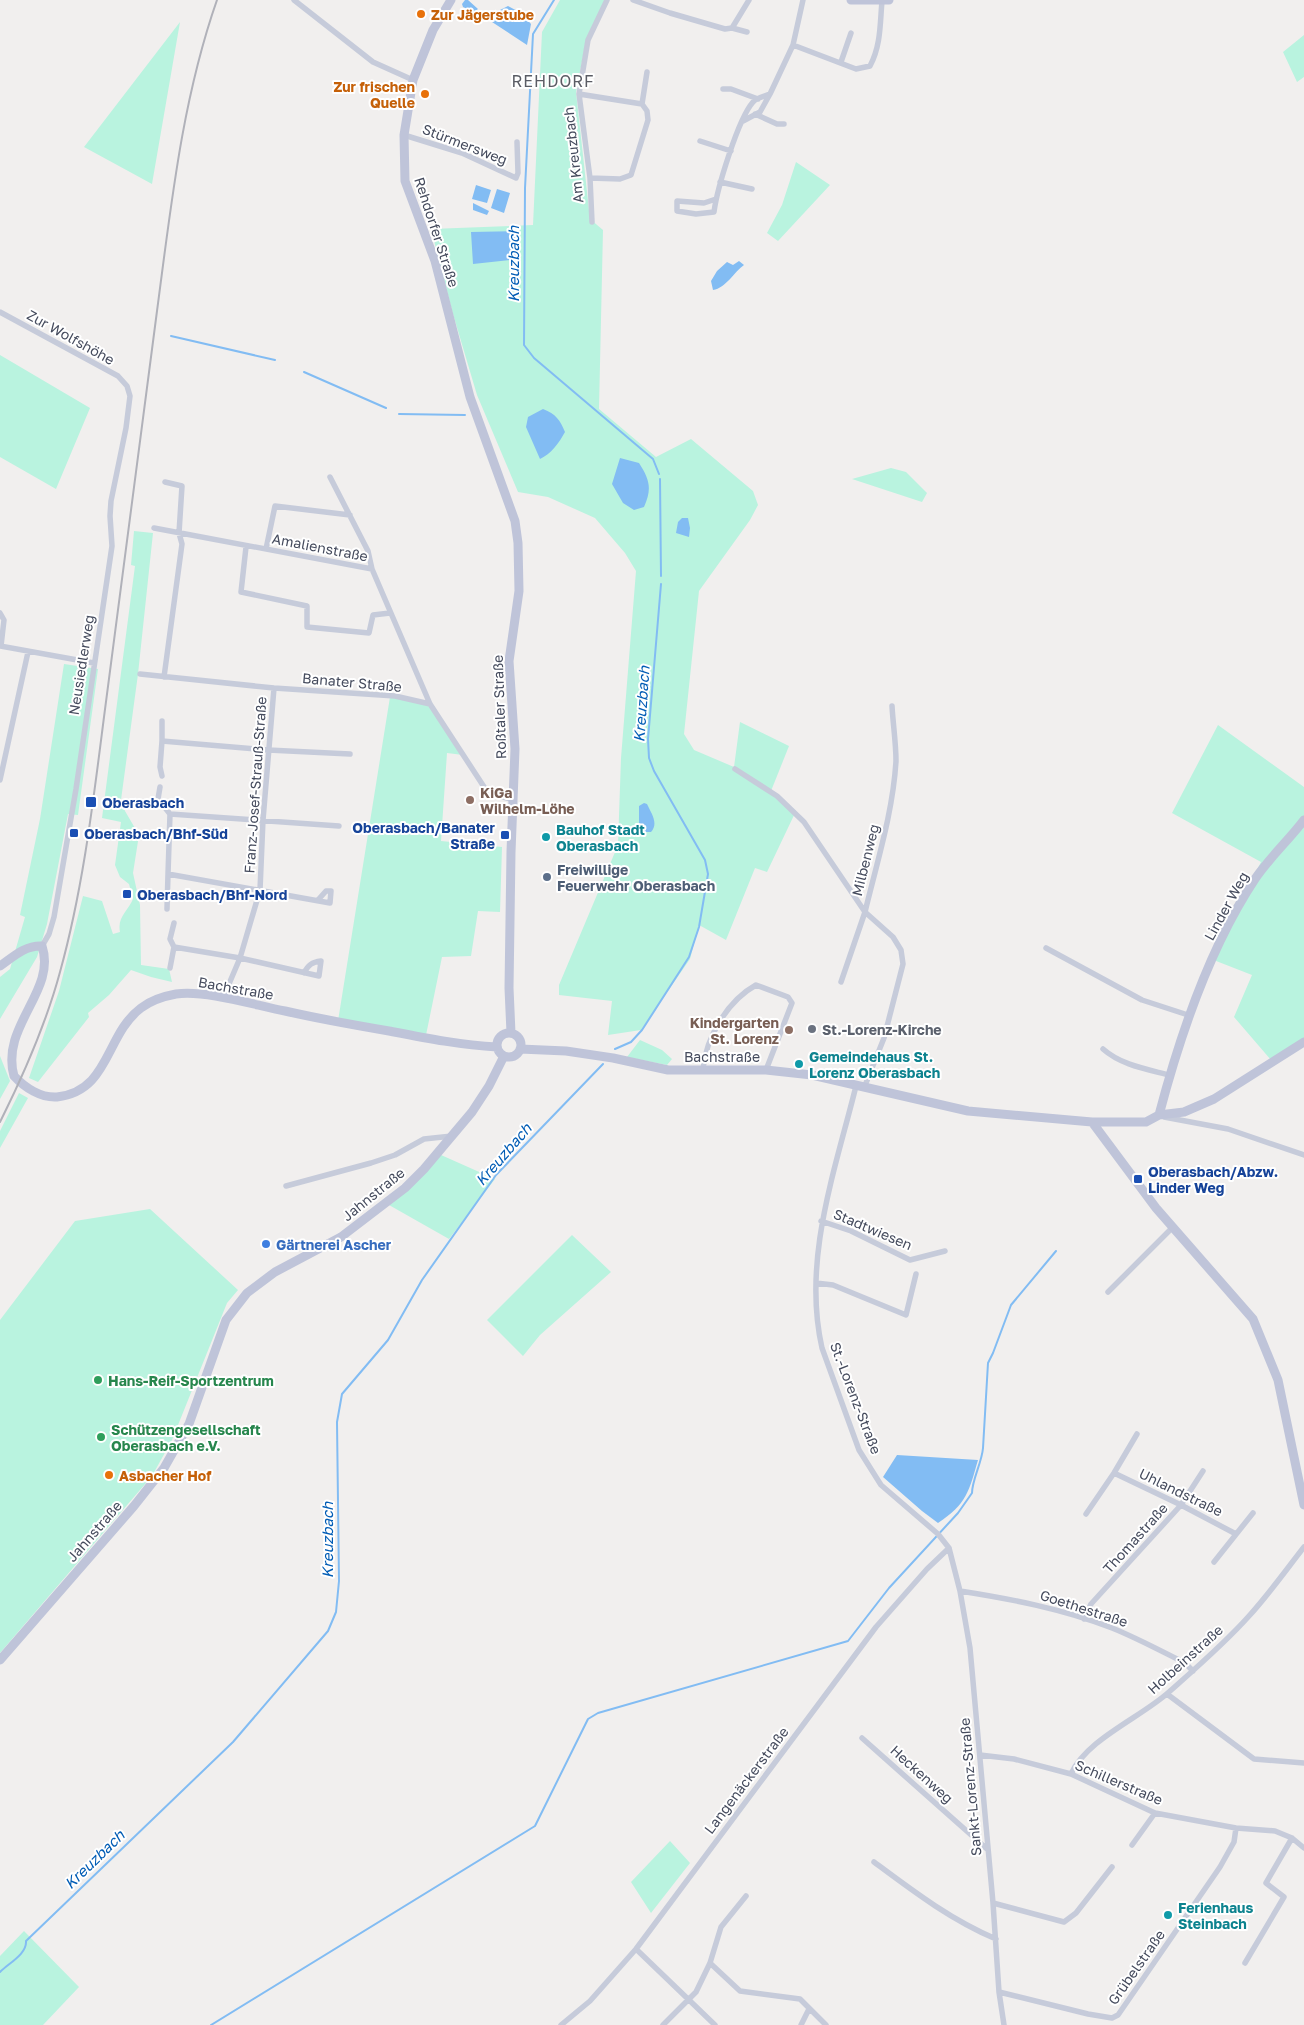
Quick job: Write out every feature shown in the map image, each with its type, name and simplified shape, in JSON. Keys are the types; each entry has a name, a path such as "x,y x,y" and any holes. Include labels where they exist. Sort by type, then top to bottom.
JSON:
{"street":[{"path":"294,0 373,62 413,80"},
{"name":"Rehdorfer Straße","path":"451,0 433,30 413,80 404,135 405,181 435,261 452,330"},
{"name":"Am Kreuzbach","path":"592,222 590,178 579,94 588,40 606,0"},
{"path":"633,0 725,29 732,28 747,32"},
{"path":"732,28 749,0"},
{"path":"742,123 763,108 770,94 793,45 803,0"},
{"path":"793,45 856,69 870,66 875,58 879,41 885,0 851,0"},
{"path":"841,62 851,34"},
{"path":"590,178 620,179 631,176 648,120 647,111 642,104 647,72"},
{"path":"723,89 731,89 758,99"},
{"path":"579,94 642,104"},
{"path":"716,199 704,203 677,201 676,211 696,214 714,212 720,182 742,123 754,101 770,94"},
{"path":"755,114 776,124 784,124"},
{"name":"Stürmersweg","path":"404,135 462,153 516,178 518,173 517,142"},
{"path":"700,141 732,151"},
{"path":"720,182 752,189"},
{"name":"Zur Wolfshöhe","path":"0,312 118,376 127,386"},
{"name":"Roßtaler Straße","path":"452,330 470,396 516,521 518,543 518,591 509,661 515,749 511,852 510,1033"},
{"name":"Neusiedlerweg","path":"42,946 50,934 54,917 76,790 112,546 111,501 127,420 130,396 127,386"},
{"path":"330,477 368,552 372,569"},
{"path":"164,677 182,544 179,533 182,486 165,482"},
{"path":"266,549 275,506 350,515"},
{"name":"Amalienstraße","path":"154,528 372,569 430,704"},
{"path":"246,546 241,592 307,606 307,627 369,633 374,615 390,613"},
{"path":"0,613 4,620 0,646 94,663"},
{"path":"0,780 28,652"},
{"name":"Banater Straße","path":"140,674 274,688 395,696 430,704"},
{"name":"Franz-Josef-Strauß-Straße","path":"223,998 240,958 260,890 263,820 274,688"},
{"path":"430,704 488,793 514,800"},
{"name":"Milbenweg","path":"860,1087 884,1038 903,964 901,950 894,937 865,912 887,821 893,783 896,760 892,706"},
{"path":"162,721 160,767 162,776"},
{"path":"162,741 268,750 350,754"},
{"path":"735,769 777,796 804,822 865,912 842,982"},
{"path":"160,787 158,799 170,814 168,909"},
{"path":"170,814 339,826"},
{"name":"Linder Weg","path":"1159,1115 1188,1015 1212,960 1256,877 1304,820"},
{"path":"168,874 318,900"},
{"path":"170,968 174,947 170,939 174,923"},
{"path":"0,966 29,947 42,946 44,952 43,963 38,978 17,1009"},
{"path":"174,947 240,958 304,972"},
{"path":"1046,948 1142,1000 1188,1015"},
{"path":"703,1069 704,1056 722,1017 734,1002 756,985 788,997 792,1003 766,1070"},
{"name":"Bachstraße","path":"4,1052 5,1059 14,1076 30,1090 48,1098 69,1096 87,1086 101,1070 116,1039 127,1022 141,1008 176,994 223,998 462,1045 497,1047"},
{"path":"510,1033 517,1036 520,1042 517,1054 511,1057 504,1056 497,1047 500,1038 510,1033"},
{"path":"1092,1122 1146,1122 1159,1115 1184,1112 1214,1099 1304,1042"},
{"name":"Bachstraße","path":"520,1048 566,1051 613,1058 668,1070 766,1070 812,1075 968,1111 1092,1122"},
{"path":"1103,1049 1112,1058 1121,1062 1169,1076"},
{"name":"Jahnstraße","path":"0,1660 134,1506 164,1468 189,1424 226,1320 247,1293 261,1281 340,1237 406,1188 452,1136 489,1086 504,1056"},
{"name":"St.-Lorenz-Straße","path":"860,1087 821,1221 816,1283 816,1315 822,1348 859,1450 880,1485 938,1534 948,1548"},
{"path":"1159,1115 1228,1129 1304,1155"},
{"path":"1092,1122 1173,1227 1253,1319 1278,1380 1304,1505"},
{"name":"Jahnstraße","path":"286,1186 395,1155 424,1139 452,1136"},
{"name":"Stadtwiesen","path":"821,1221 851,1231 910,1260 944,1251"},
{"path":"1108,1292 1173,1227"},
{"path":"816,1283 834,1285 906,1316 916,1274"},
{"path":"1086,1514 1114,1473 1137,1434"},
{"name":"Thomastraße","path":"1084,1619 1091,1604 1181,1505 1203,1472"},
{"name":"Uhlandstraße","path":"1114,1473 1236,1534"},
{"path":"1214,1562 1253,1513"},
{"name":"Holbeinstraße","path":"1071,1774 1076,1762 1087,1750 1167,1694 1193,1671 1249,1616 1304,1547"},
{"name":"Sankt-Lorenz-Straße","path":"948,1548 960,1591 970,1648 999,1992 1004,2025"},
{"name":"Langenäckerstraße","path":"561,2025 590,2001 636,1949 876,1627 948,1548"},
{"name":"Goethestraße","path":"960,1591 1027,1602 1113,1628 1185,1663 1193,1671"},
{"path":"1167,1694 1254,1759 1304,1764"},
{"name":"Heckenweg","path":"862,1738 987,1849"},
{"name":"Schillerstraße","path":"980,1755 1014,1759 1071,1774 1155,1814 1236,1828 1275,1831 1292,1838 1304,1848"},
{"path":"1132,1845 1155,1814"},
{"name":"Grübelstraße","path":"999,1992 1096,2016 1112,2018 1118,2015 1220,1867 1234,1842 1236,1828"},
{"path":"1244,1962 1284,1897 1266,1883 1292,1838"},
{"path":"874,1862 938,1908 975,1930 996,1939"},
{"path":"993,1903 1064,1922 1076,1912 1112,1866"},
{"path":"663,2025 696,1992 710,1963 721,1927 746,1896"},
{"path":"636,1949 715,2025"},
{"path":"710,1963 740,1991 800,1999 826,2025"},
{"path":"801,2025 809,2009"}],"green space":[{"path":"560,0 605,0 586,41 576,92 590,219 603,230 599,409 656,457 691,439 753,491 758,505 750,520 699,591 684,734 694,750 734,767 740,722 789,746 771,791 796,811 767,872 755,868 726,940 699,925 690,959 641,1030 608,1035 612,1001 559,995 559,985 618,845 621,758 636,571 625,553 595,518 548,497 518,492 477,395 431,229 533,225 542,32"},
{"path":"180,22 152,184 84,147"},
{"path":"1304,35 1304,77 1297,82 1283,52"},
{"path":"796,162 830,185 778,241 767,233 782,205"},
{"path":"0,355 90,408 56,489 0,457"},
{"path":"891,468 906,472 927,493 922,502 852,479"},
{"path":"134,531 153,533 138,674 121,800 139,835 133,873 140,905 141,965 169,969 172,982 131,970 109,995 88,1013 89,1017 38,1082 29,1078 59,991 83,896 102,901 113,934 120,932 121,918 133,899 129,884 120,877 115,865 121,822 102,818 135,566 131,565"},
{"path":"64,664 98,669 78,815 68,814 47,924 37,957 0,1019 0,977 10,969 25,917 20,915 40,819"},
{"path":"390,697 434,706 463,755 447,753 441,841 502,847 500,912 478,911 471,956 442,957 425,1040 338,1021"},
{"path":"1218,725 1304,787 1304,1039 1271,1060 1234,1017 1252,975 1211,959 1261,862 1172,813"},
{"path":"640,1040 662,1050 672,1059 667,1065 627,1057"},
{"path":"0,1056 10,1081 0,1099"},
{"path":"19,1093 28,1098 0,1148 0,1131"},
{"path":"441,1155 495,1179 449,1239 389,1205"},
{"name":"Hans-Reif-Sportzentrum","path":"150,1209 238,1290 227,1303 172,1440 152,1476 0,1653 0,1320 75,1221"},
{"path":"572,1235 611,1272 540,1335 523,1356 487,1320"},
{"path":"670,1841 690,1863 651,1913 631,1882"},
{"path":"24,1931 79,1987 43,2025 0,2025 0,1956"}],"water":[{"path":"465,0 468,0 478,9 474,12 463,7 462,4"},
{"path":"508,6 521,13 531,24 527,45 492,22 494,13"},
{"path":"476,185 491,190 487,203 472,199"},
{"path":"497,189 510,193 504,213 491,208"},
{"path":"473,203 489,211 487,215 473,210"},
{"path":"517,231 520,259 473,264 471,232"},
{"path":"739,261 744,265 726,283 713,290 711,281 717,271 727,262 733,265"},
{"path":"543,409 557,418 565,432 554,448 540,459 526,427 528,417"},
{"path":"620,458 639,463 646,475 649,490 644,507 634,510 623,503 612,484"},
{"path":"682,518 688,518 689,537 676,533 678,522"},
{"path":"644,803 647,804 654,818 651,832 646,832 639,828 639,806"},
{"path":"897,1455 978,1460 966,1496 955,1510 938,1523 883,1477"}],"waterway":[{"name":"Kreuzbach","path":"554,0 533,34 525,188 524,345 534,358 653,459 659,474"},
{"path":"171,336 275,360"},
{"path":"304,372 386,408"},
{"path":"399,414 465,415"},
{"name":"Kreuzbach","path":"660,479 661,576"},
{"name":"Kreuzbach","path":"615,1049 631,1042 642,1030 689,957 699,927 708,874 705,860 654,771 649,758 648,739 661,584"},
{"name":"Kreuzbach","path":"0,1972 21,1954 26,1946 26,1941 233,1742 328,1631 336,1612 339,1581 337,1422 342,1394 388,1340 422,1280 496,1175 603,1064"},
{"path":"211,2025 535,1826 588,1719 598,1713 848,1641 889,1588 958,1513 972,1493 983,1448 988,1363 1011,1305 1056,1251"}],"railway":[{"path":"0,1122 26,1067 48,1011 60,972 75,909 96,781 179,154 195,76 217,0"}],"place":[{"name":"Zur Jägerstube","path":"421,14"},
{"name":"Zur frischen Quelle","path":"425,94"},
{"name":"KiGa Wilhelm-Löhe","path":"470,800"},
{"name":"Oberasbach","path":"91,802"},
{"name":"Oberasbach/Bhf-Süd","path":"74,833"},
{"name":"Oberasbach/Banater Straße","path":"505,835"},
{"name":"Bauhof Stadt Oberasbach","path":"546,837"},
{"name":"Freiwillige Feuerwehr Oberasbach","path":"547,877"},
{"name":"Oberasbach/Bhf-Nord","path":"127,894"},
{"name":"St.-Lorenz-Kirche","path":"812,1029"},
{"name":"Kindergarten St. Lorenz","path":"789,1030"},
{"name":"Gemeindehaus St. Lorenz Oberasbach","path":"799,1064"},
{"name":"Oberasbach/Abzw. Linder Weg","path":"1138,1179"},
{"name":"Gärtnerei Ascher","path":"266,1244"},
{"name":"Hans-Reif-Sportzentrum","path":"98,1380"},
{"name":"Schützengesellschaft Oberasbach e.V.","path":"101,1437"},
{"name":"Asbacher Hof","path":"109,1475"},
{"name":"Ferienhaus Steinbach","path":"1168,1915"}],"district":[{"name":"REHDORF","path":"553,81"}]}
